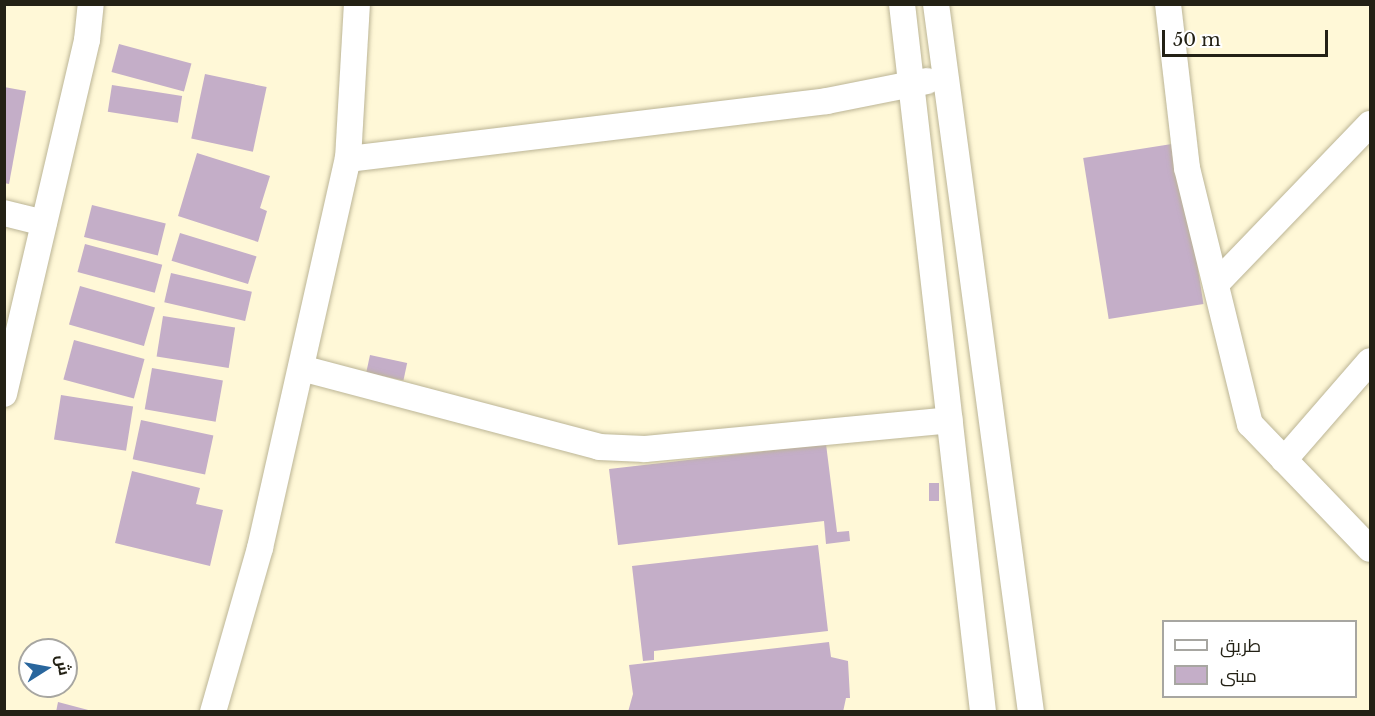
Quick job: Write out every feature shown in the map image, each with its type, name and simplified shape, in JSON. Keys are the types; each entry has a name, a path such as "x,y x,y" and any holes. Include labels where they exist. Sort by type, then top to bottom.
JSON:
{"street":[{"path":"4,394 87,40 91,4"},
{"path":"213,711 260,548 348,159 357,4"},
{"path":"902,4 983,711"},
{"path":"936,4 1031,711"},
{"path":"1168,4 1187,168 1250,424 1371,549"},
{"path":"348,159 827,101 946,78"},
{"path":"1216,284 1371,124"},
{"path":"4,213 44,223"},
{"path":"1284,460 1371,361"},
{"path":"301,368 599,447 645,449 950,420"}],"building":[{"path":"119,44 191,63 184,91 111,72"},
{"path":"205,74 267,87 253,152 191,139"},
{"path":"112,85 182,96 178,123 108,112"},
{"path":"4,87 26,91 9,184 4,183"},
{"path":"1178,143 1203,304 1109,319 1083,158"},
{"path":"197,153 270,176 260,208 267,211 258,242 178,216"},
{"path":"92,205 166,223 158,255 84,237"},
{"path":"180,233 257,256 248,284 172,261"},
{"path":"85,244 162,265 155,293 77,272"},
{"path":"171,273 252,292 245,321 164,302"},
{"path":"80,286 155,307 144,346 69,324"},
{"path":"163,316 235,327 229,368 157,356"},
{"path":"74,340 145,359 134,398 63,380"},
{"path":"370,355 407,363 403,381 366,373"},
{"path":"152,368 223,381 216,422 145,409"},
{"path":"61,395 133,406 126,451 54,439"},
{"path":"141,420 213,435 205,475 133,459"},
{"path":"826,444 837,532 849,531 850,541 826,544 824,521 618,545 609,469"},
{"path":"132,471 200,488 196,504 223,510 210,566 115,543"},
{"path":"929,483 939,483 939,501 929,501"},
{"path":"818,545 828,631 654,651 654,660 643,661 632,566"},
{"path":"829,642 831,657 848,661 850,698 846,698 843,712 628,712 633,694 629,665"},
{"path":"58,702 92,711 92,712 56,712"}]}
